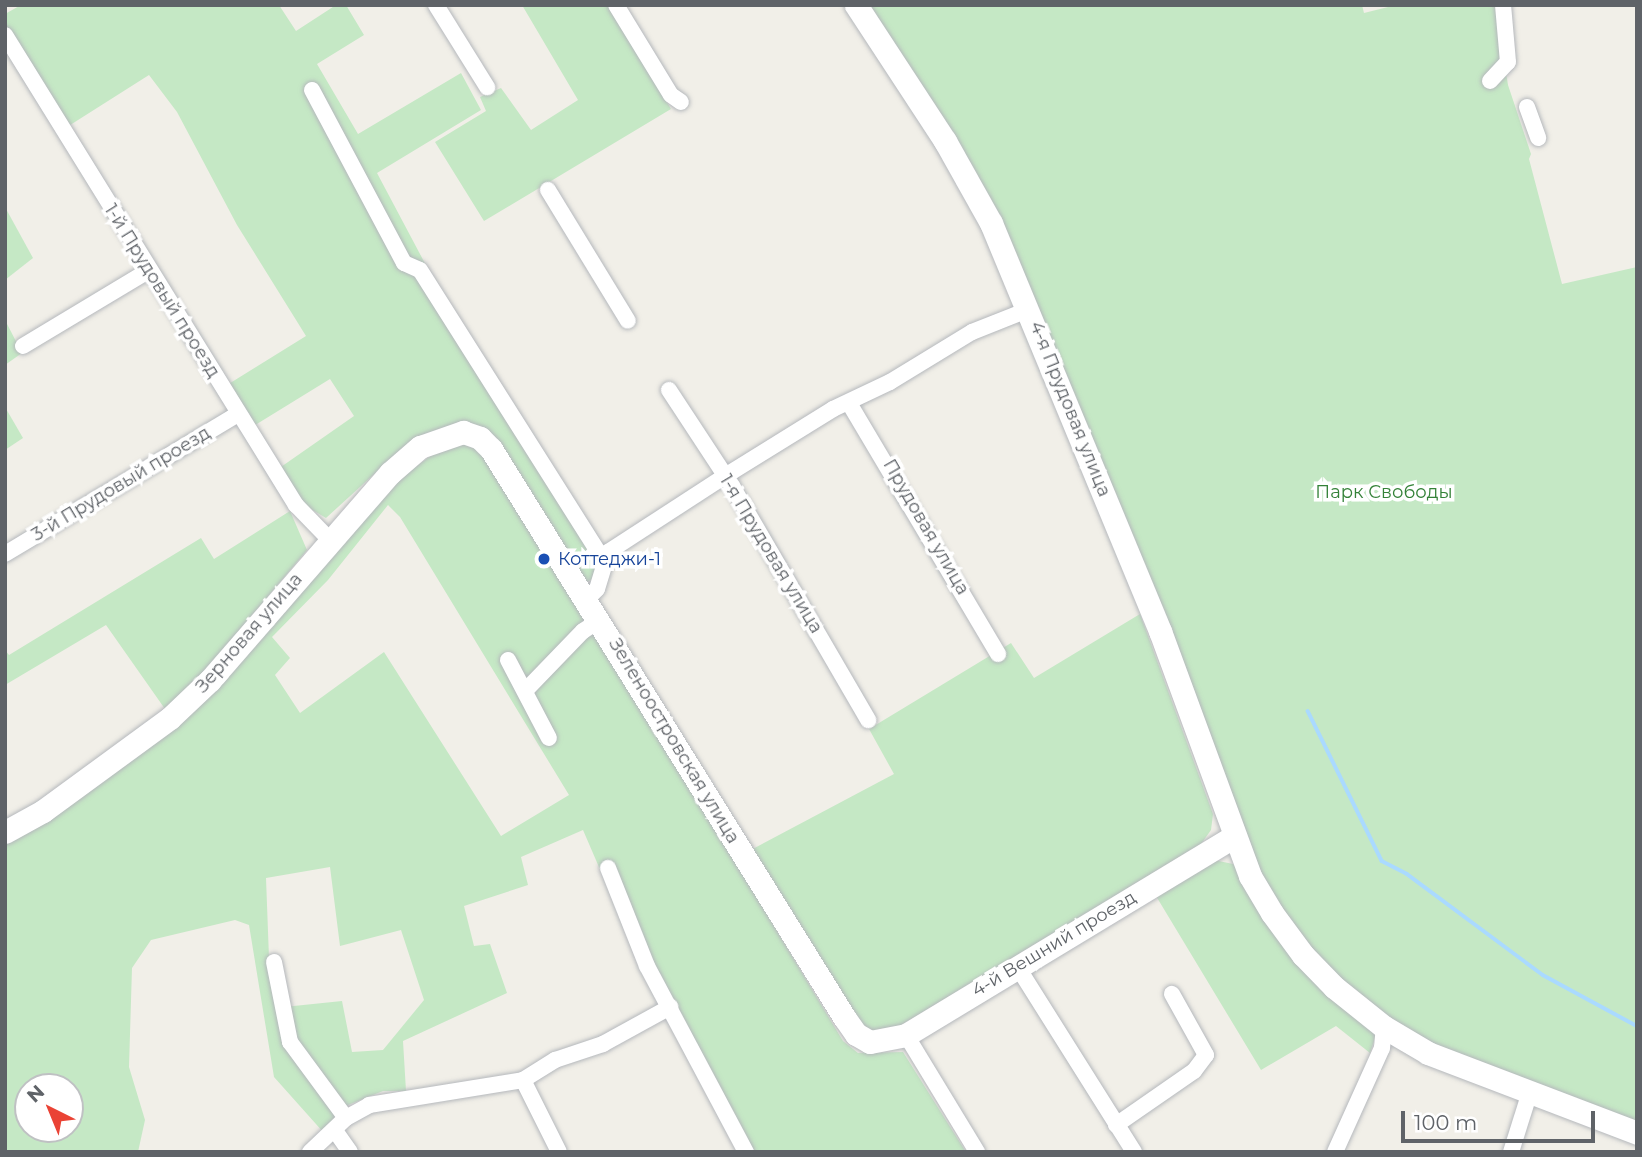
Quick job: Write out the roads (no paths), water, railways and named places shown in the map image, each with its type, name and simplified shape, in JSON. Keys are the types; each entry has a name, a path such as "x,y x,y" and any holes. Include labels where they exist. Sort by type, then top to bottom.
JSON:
{"street":[{"path":"436,5 487,87"},
{"path":"616,5 671,94 681,102"},
{"name":"4-я Прудовая улица","path":"856,5 945,141 990,223 1030,309 1160,631 1234,836"},
{"path":"1490,81 1508,62 1503,5"},
{"name":"1-й Прудовый проезд","path":"5,35 237,414 296,505 329,540"},
{"path":"312,90 404,263 421,270 603,560"},
{"path":"1527,107 1538,138"},
{"path":"548,190 628,321"},
{"path":"23,346 148,271"},
{"path":"587,599 597,589 603,560 725,476 972,332 1030,309"},
{"name":"1-я Прудовая улица","path":"669,390 725,476 868,720"},
{"name":"Прудовая улица","path":"849,403 998,654"},
{"name":"3-й Прудовый проезд","path":"5,554 237,414"},
{"name":"Зерновая улица","path":"5,832 43,811 170,718 210,680 329,540 420,447 455,433 480,438"},
{"name":"Зеленоостровская улица","path":"480,438 587,599 837,1007 856,1034 870,1042"},
{"path":"525,691 583,631 600,620"},
{"path":"508,660 549,737"},
{"path":"1234,836 1250,876 1303,955 1384,1027 1428,1053 1530,1095 1637,1133"},
{"name":"4-й Вешний проезд","path":"870,1042 906,1035 1234,836"},
{"path":"608,868 647,966 746,1152"},
{"path":"274,962 290,1042 346,1118"},
{"path":"1017,966 1134,1152"},
{"path":"1116,1125 1194,1071 1206,1055 1172,994"},
{"path":"310,1152 336,1132 346,1118 386,1099 438,1096 523,1080 670,1007"},
{"path":"1335,1152 1382,1048 1384,1027"},
{"path":"906,1035 977,1152"},
{"path":"523,1080 559,1152"},
{"path":"1511,1152 1530,1095"},
{"path":"336,1132 350,1152"}],"waterway":[{"path":"1308,711 1382,861 1407,874 1543,975 1637,1026"}],"place":[{"name":"Коттеджи-1","path":"544,559"}],"park label":[{"name":"Парк Свободы","path":"1384,492"}]}
